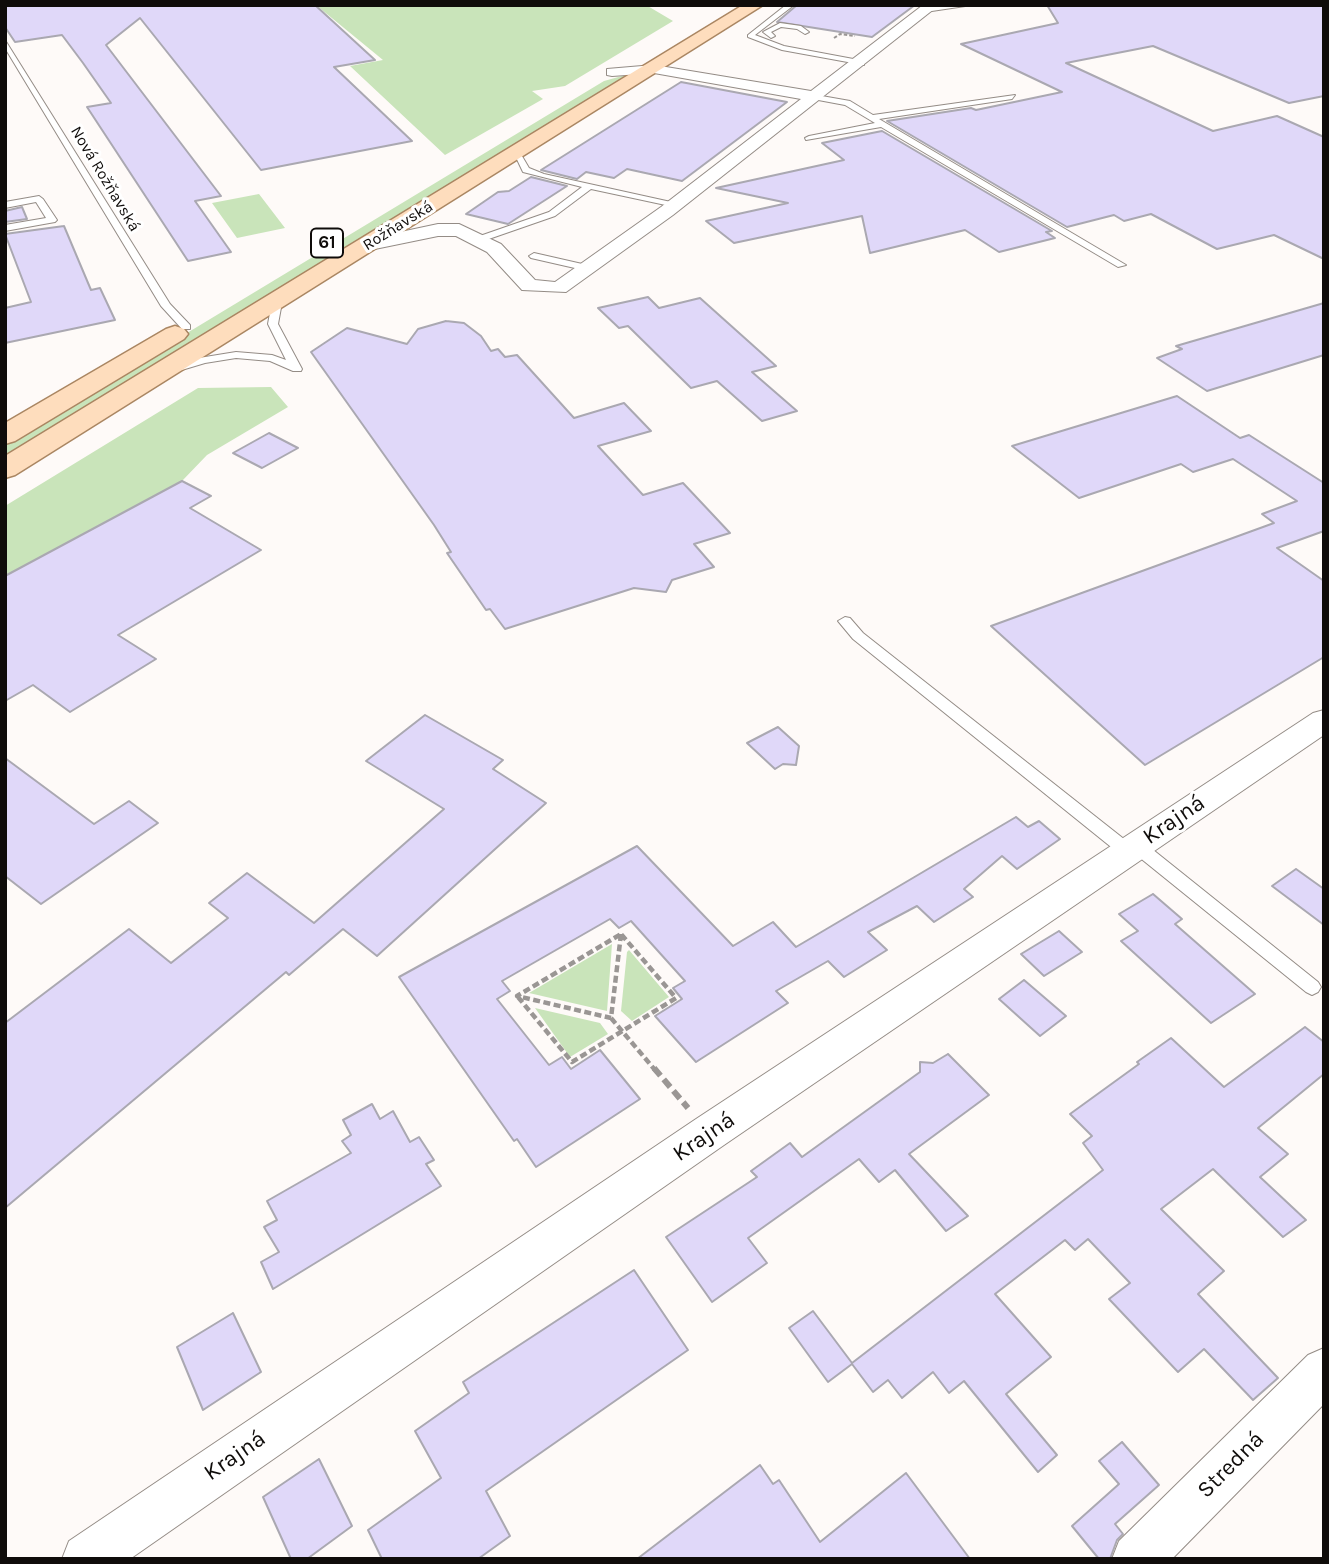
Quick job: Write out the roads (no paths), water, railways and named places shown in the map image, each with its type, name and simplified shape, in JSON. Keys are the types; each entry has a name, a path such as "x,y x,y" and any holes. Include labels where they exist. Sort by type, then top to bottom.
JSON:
{"main road":[{"name":"Rožňavská","path":"5,470 516,153 651,60 723,5"},
{"name":"Rožňavská","path":"341,234 612,72 651,60 755,5"},
{"path":"5,435 209,313"}],"street":[{"path":"370,244 438,230 459,230 494,248 529,286 559,288 675,204 929,8"},
{"path":"651,60 816,97"},
{"name":"Krajná","path":"87,1559 1131,848 1324,720"},
{"name":"Stredná","path":"1137,1559 1324,1371"}],"lane":[{"path":"791,5 750,36 782,48 861,63"},
{"path":"929,8 969,5"},
{"path":"782,48 768,32 780,24 799,27 805,32"},
{"name":"Nová Rožňavská","path":"5,42 166,306 186,327"},
{"path":"816,97 847,103 873,117 1121,265"},
{"path":"873,117 1012,97"},
{"path":"808,138 883,124"},
{"path":"516,153 526,170 588,187 675,204"},
{"path":"480,239 552,214 588,187"},
{"path":"5,205 39,199 52,220 5,228"},
{"path":"534,256 589,268"},
{"path":"158,375 203,360 236,355 272,358 297,369 273,324 277,302"},
{"path":"845,621 858,636 1312,987"}]}
